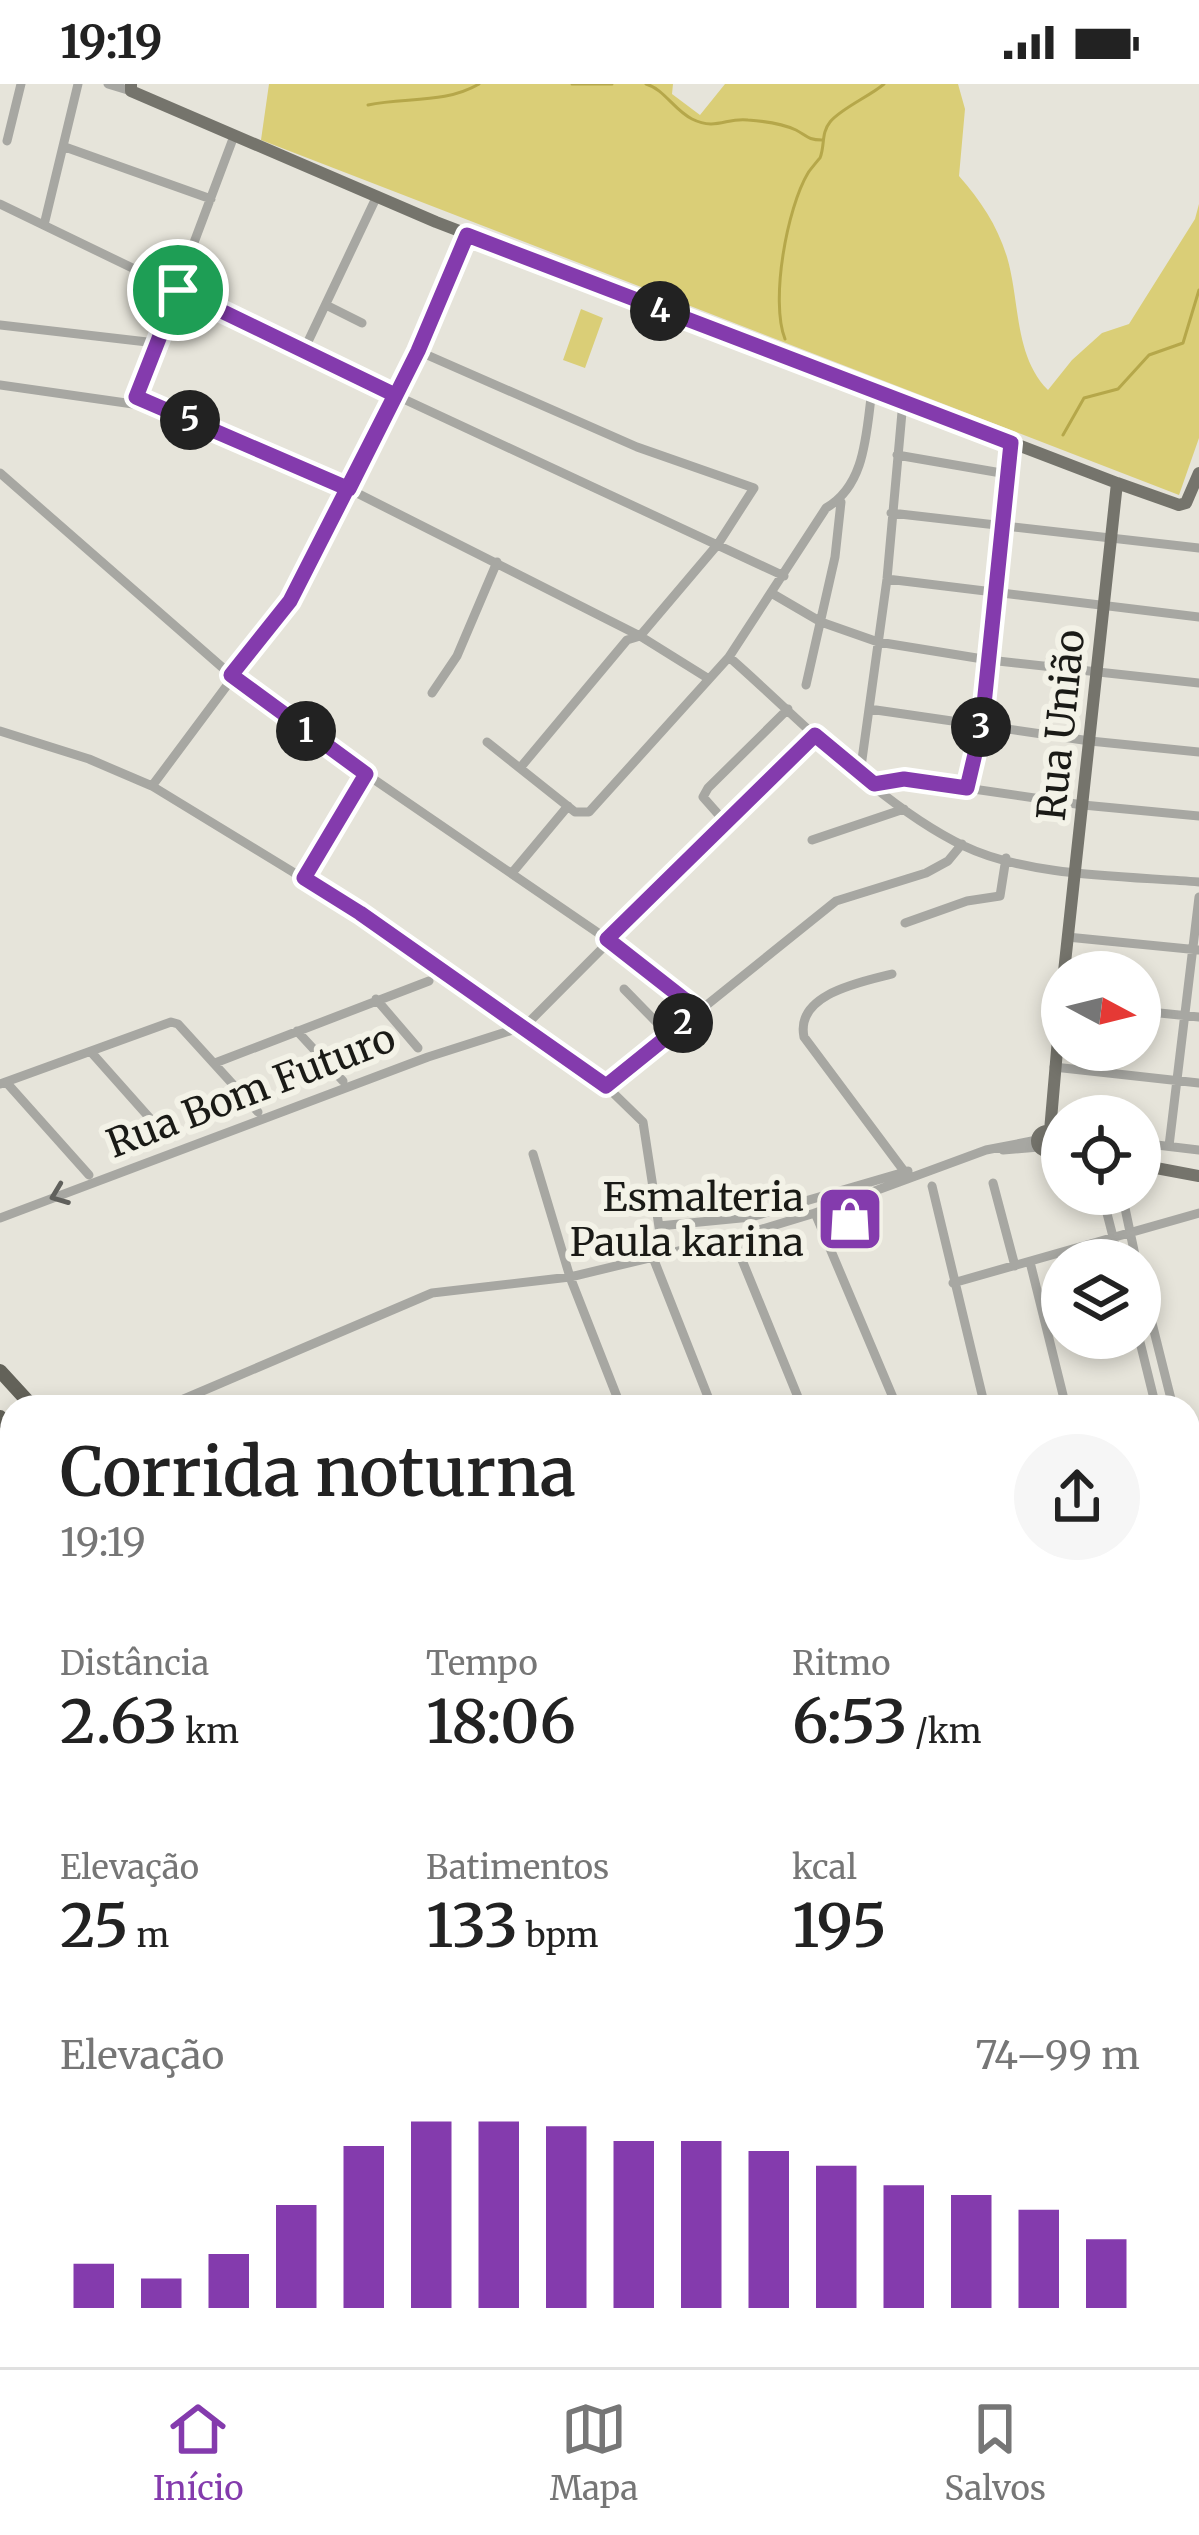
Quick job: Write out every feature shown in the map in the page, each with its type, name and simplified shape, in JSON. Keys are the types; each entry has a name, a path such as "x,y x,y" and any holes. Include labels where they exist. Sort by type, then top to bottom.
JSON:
{"highway":[{"path":"0,1371 22,1395"}],"main road":[{"path":"131,88 467,235 1117,483 1185,504 1198,480"},
{"name":"Rua União","path":"1066,951 1117,483"},
{"path":"1161,1169 1199,1176"}],"street":[{"path":"7,141 21,84"},
{"path":"44,225 78,84"},
{"path":"108,84 131,88"},
{"path":"135,400 234,136"},
{"path":"65,147 211,199"},
{"path":"304,350 376,198"},
{"path":"0,204 784,577"},
{"path":"152,787 290,601 418,351 467,235"},
{"path":"326,305 362,322"},
{"path":"0,325 156,343"},
{"path":"418,351 637,447 754,488 718,544 640,636 627,640 520,768"},
{"path":"0,385 135,400 349,489 640,636 710,679"},
{"path":"487,742 572,809 589,812 729,657 826,508 838,502 861,469 872,390"},
{"path":"860,774 903,400"},
{"path":"967,788 982,724 1011,443"},
{"path":"897,455 1007,474"},
{"path":"0,473 231,675 607,939 699,1011"},
{"path":"806,685 835,557 841,496"},
{"path":"891,513 1199,548"},
{"path":"432,693 457,656 497,562"},
{"path":"886,579 1199,616"},
{"path":"773,594 821,622 878,643 1199,682"},
{"path":"729,657 860,774 904,809 962,844 1075,872 1199,882"},
{"path":"726,823 703,797 707,788 788,709"},
{"path":"869,709 1199,752"},
{"path":"0,731 89,759 152,787 304,878 606,1086 643,1123 659,1226 657,1254 708,1395"},
{"path":"524,1026 815,735"},
{"path":"304,878 366,774"},
{"path":"874,784 904,779 1199,816"},
{"path":"512,873 572,809"},
{"path":"812,840 904,809"},
{"path":"606,1086 836,901 926,873 948,861 962,844"},
{"path":"905,923 968,901 1000,896 1006,858"},
{"path":"1169,1146 1199,897"},
{"path":"1067,938 1196,950"},
{"path":"892,974 841,987 807,1012 801,1023 804,1037 904,1171"},
{"path":"215,1063 429,981"},
{"path":"624,989 669,1035"},
{"path":"376,999 418,1048"},
{"path":"1161,1013 1199,1018"},
{"path":"88,1175 3,1083 170,1022 178,1024 258,1112"},
{"name":"Rua Bom Futuro","path":"0,1218 406,1065 524,1026"},
{"path":"297,1031 343,1081"},
{"path":"91,1052 163,1133"},
{"path":"1089,1071 1199,1083"},
{"path":"193,1395 420,1297 570,1277 733,1238 986,1150 1041,1143"},
{"path":"1161,1145 1199,1150"},
{"path":"533,1154 570,1277 616,1395"},
{"path":"659,1226 751,1217 904,1171 926,1171"},
{"path":"993,1183 1016,1266"},
{"path":"932,1186 983,1395"},
{"path":"815,1213 891,1395"},
{"path":"953,1283 1199,1213"},
{"path":"1107,1215 1113,1237"},
{"path":"1126,1215 1131,1239"},
{"path":"733,1238 797,1395"},
{"path":"1030,1262 1063,1395"},
{"path":"1144,1359 1153,1395"},
{"path":"1161,1359 1170,1395"}],"shaded area":[{"path":"269,84 673,84 672,94 700,115 725,84 958,84 965,109 959,176 988,214 1003,245 1024,345 1048,390 1102,333 1129,324 1195,219 1199,204 1199,438 1179,495 261,140"},
{"path":"581,309 603,318 585,368 563,360"}],"waterway":[{"path":"368,105 439,97 479,84"},
{"path":"572,84 612,84"},
{"path":"646,84 700,122 766,122 822,140"},
{"path":"785,339 780,279 800,189 820,158 830,122 884,84"},
{"path":"1063,435 1084,398 1118,389 1149,355 1183,343 1199,290"}],"place":[{"name":"Esmalteria Paula karina","path":"850,1219"}],"route":[{"path":"178,290 136,397 349,489 418,351 467,235 1011,443 982,724 967,788 904,779 874,784 815,735 607,939 699,1011 606,1086 569,1063 524,1026 304,878 366,774 231,675 290,601 349,489 395,395 178,290"}]}
